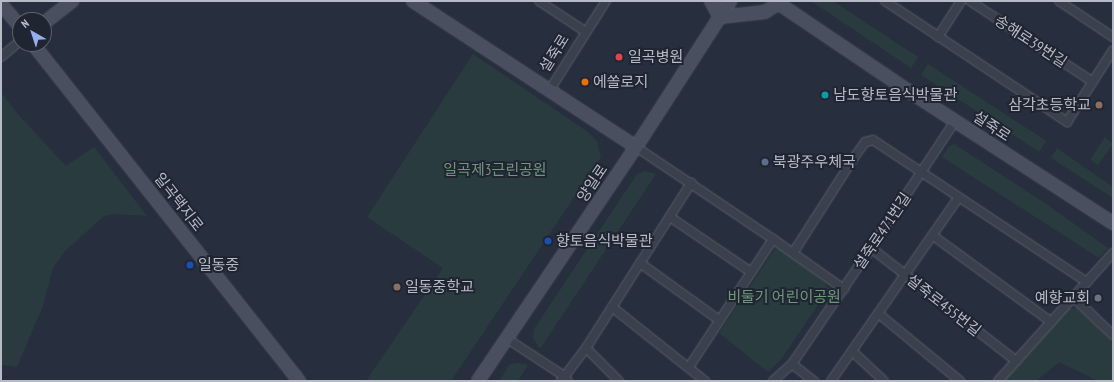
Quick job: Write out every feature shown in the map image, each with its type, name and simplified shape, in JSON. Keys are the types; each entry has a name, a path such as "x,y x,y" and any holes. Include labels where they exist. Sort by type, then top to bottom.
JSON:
{"main road":[{"path":"52,17 72,1"},
{"path":"711,1 720,17 765,12 777,2"},
{"name":"양일로","path":"478,381 636,147 730,1"},
{"path":"416,2 636,147"},
{"name":"설죽로","path":"777,2 955,121 1113,223"},
{"path":"1,4 12,17"},
{"name":"일곡택지로","path":"40,52 298,381"}],"street":[{"name":"설죽로","path":"539,1 586,32"},
{"name":"설죽로","path":"549,91 606,1"},
{"path":"885,1 1066,122 1113,50"},
{"path":"938,37 961,1"},
{"name":"송해로39번길","path":"970,1 1093,82"},
{"path":"1059,1 1113,37"},
{"path":"1,57 12,48"},
{"name":"설죽로471번길","path":"773,381 792,364 844,289 955,121"},
{"path":"793,253 865,142 873,140 958,198 1087,282"},
{"path":"636,147 691,183 844,289"},
{"path":"506,338 564,379 586,348 691,183"},
{"path":"831,381 853,352 904,274 958,198"},
{"path":"670,217 751,272"},
{"path":"932,235 1050,321"},
{"path":"689,367 773,239"},
{"name":"설죽로455번길","path":"871,248 1016,361"},
{"path":"998,381 1050,321 1113,253"},
{"path":"640,263 719,320"},
{"path":"1073,297 1113,335"},
{"path":"612,307 705,381"},
{"path":"879,314 960,381"},
{"path":"586,348 619,381"},
{"path":"853,352 884,381"},
{"path":"792,364 814,381"}],"green space":[{"path":"811,1 833,1 918,57 911,68"},
{"name":"일곡제3근린공원","path":"473,54 588,132 597,141 601,157 451,381 366,381 443,268 367,217"},
{"path":"928,64 1046,141 1039,152 921,75"},
{"path":"1,92 16,112 66,166 94,147 147,216 115,214 104,216 65,251 53,268 43,306 17,367 1,365"},
{"path":"1105,137 1113,144 1098,165 1090,160"},
{"path":"954,144 1045,203 1108,248 1099,258 942,157 948,147"},
{"path":"1057,148 1113,187 1113,198 1051,158"},
{"path":"645,171 656,174 540,349 533,338 534,329 637,174"},
{"name":"비둘기 어린이공원","path":"779,248 824,282 829,289 782,358 768,372 719,333 775,249"},
{"path":"1077,308 1113,342 1113,381 1098,381 1059,362 1036,381 1003,381 1068,309"},
{"path":"520,363 528,365 518,381 499,381 510,364"}],"place":[{"name":"일곡병원","path":"619,57"},
{"name":"에쏠로지","path":"585,82"},
{"name":"남도향토음식박물관","path":"825,95"},
{"name":"삼각초등학교","path":"1099,105"},
{"name":"북광주우체국","path":"765,162"},
{"name":"향토음식박물관","path":"548,241"},
{"name":"일동중","path":"190,265"},
{"name":"일동중학교","path":"397,287"},
{"name":"예향교회","path":"1098,298"}]}
